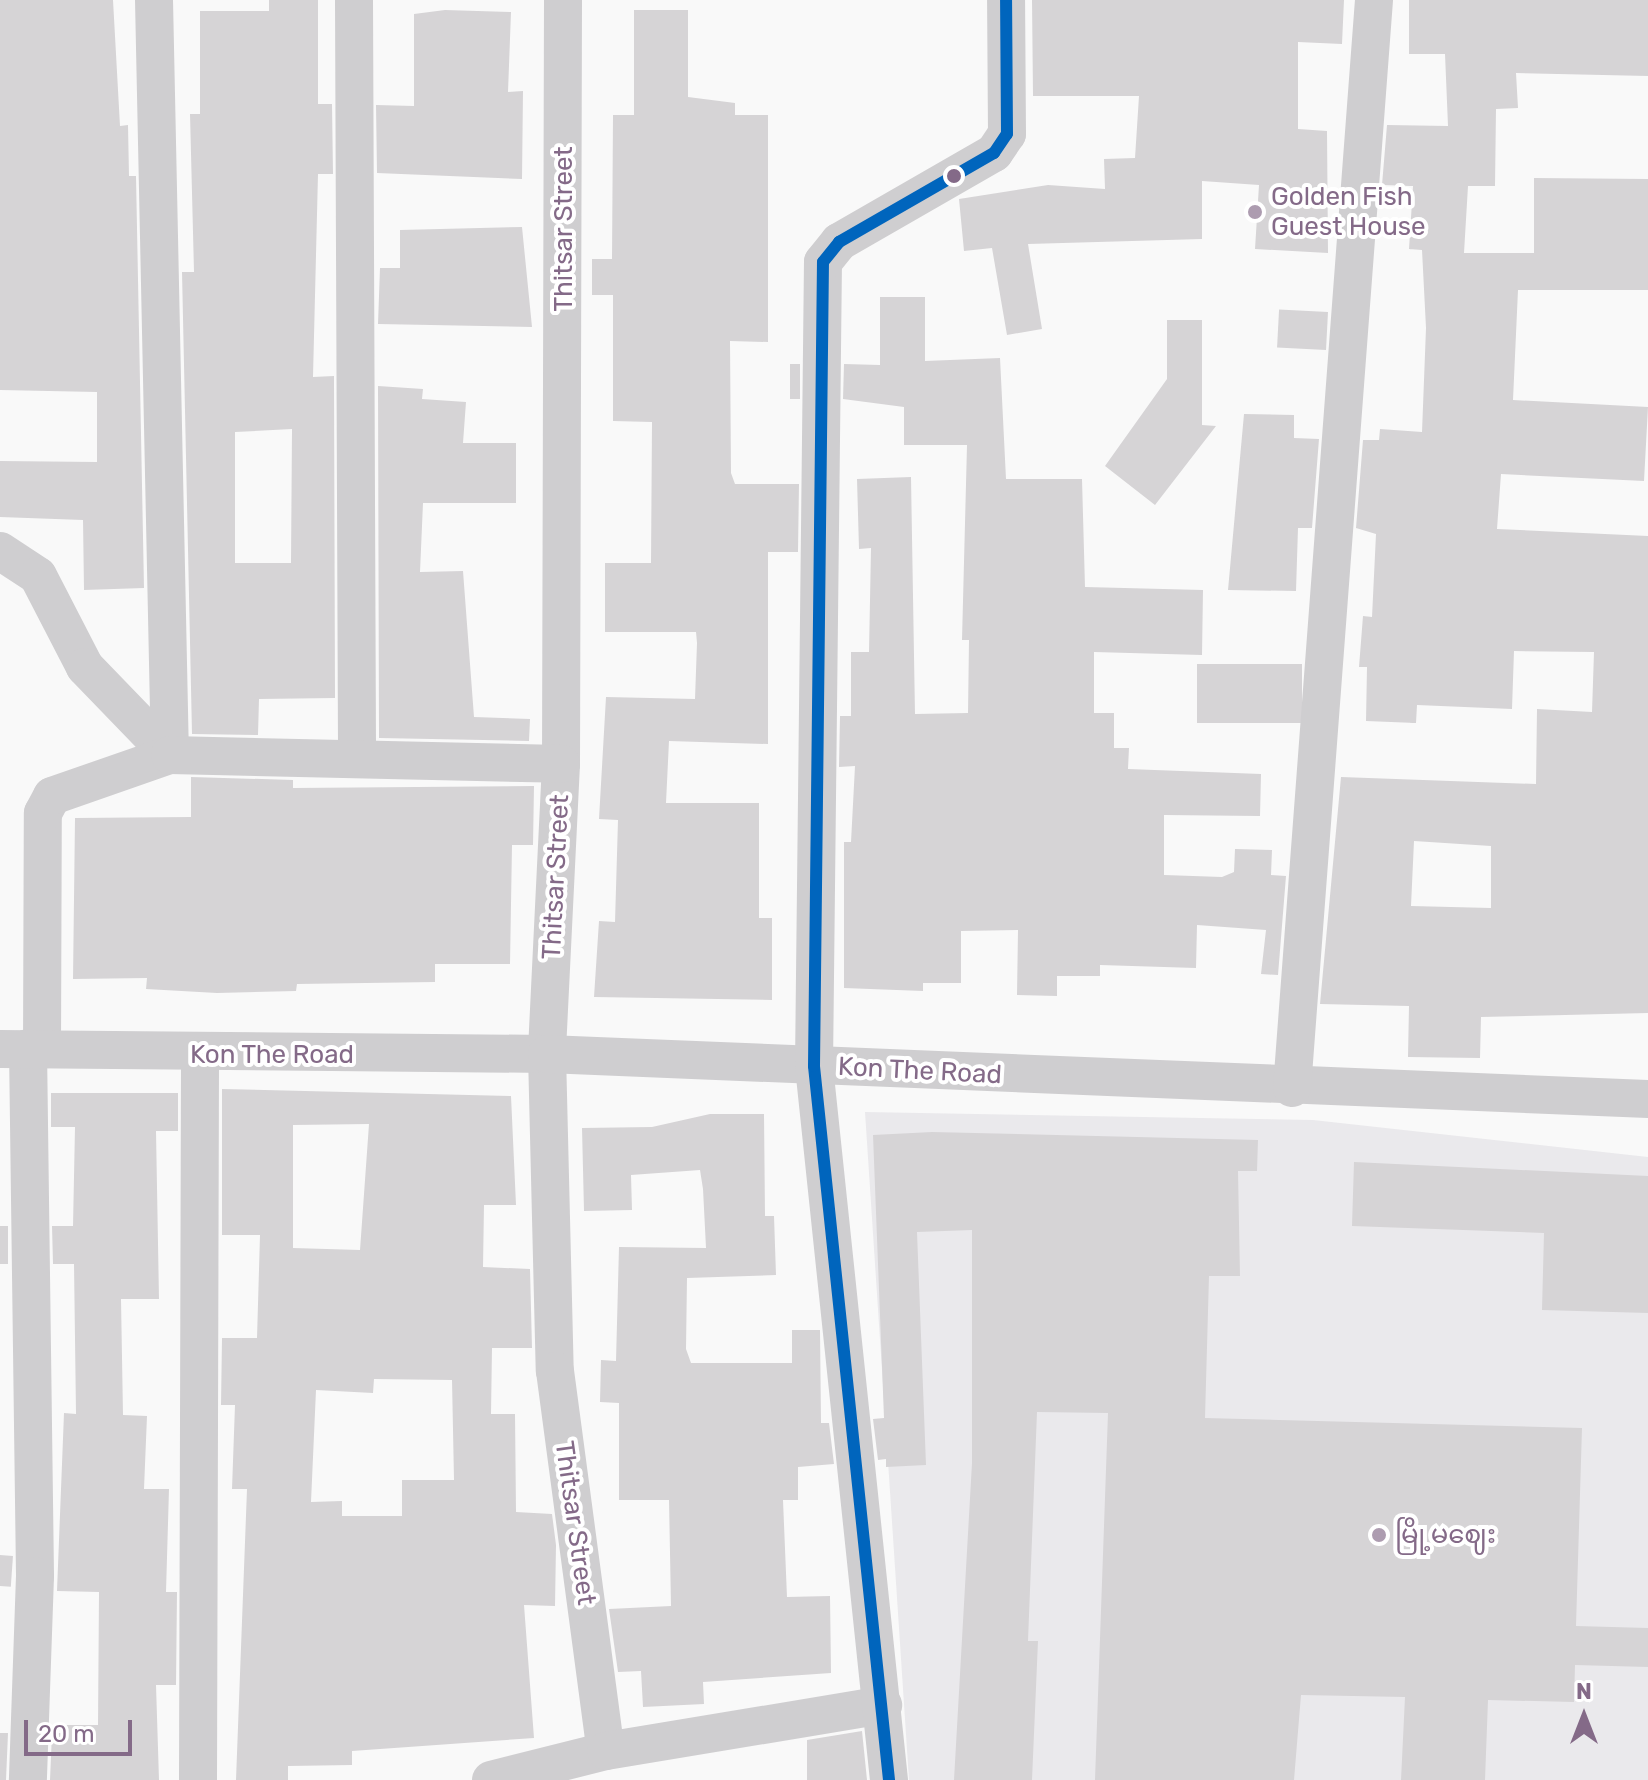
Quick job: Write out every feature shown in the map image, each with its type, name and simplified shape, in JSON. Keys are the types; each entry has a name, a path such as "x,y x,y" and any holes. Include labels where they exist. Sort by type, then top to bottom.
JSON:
{"street":[{"path":"154,0 170,755"},
{"path":"354,0 357,755"},
{"name":"Thitsar Street","path":"563,0 561,764 547,1054 555,1371 606,1751"},
{"path":"889,1780 814,1066 823,262 839,242 994,153 1007,134 1006,0"},
{"path":"1292,1088 1374,0"},
{"path":"0,551 38,576 85,667 170,755"},
{"path":"28,1780 35,1576 23,1048 43,813 52,796 76,785 170,755 357,755 561,764"},
{"name":"Kon The Road","path":"23,1048 200,1056 547,1054 1292,1088 1648,1099"},
{"path":"198,1780 200,1056"},
{"path":"491,1780 606,1751 883,1705"}],"shaded area":[{"path":"865,1112 1313,1120 1648,1157 1648,1780 909,1780"}],"building":[{"path":"0,0 113,0 120,126 128,125 129,176 136,176 144,588 84,590 83,520 0,517 0,461 97,462 97,392 0,390"},
{"path":"269,0 318,0 318,104 332,104 333,174 318,174 313,377 334,376 335,698 259,699 258,735 192,734 182,272 194,272 190,114 200,114 200,11 269,11","holes":["292,429 291,563 235,563 235,432"]},
{"path":"1032,0 1344,0 1342,44 1298,42 1298,129 1327,131 1328,253 1255,249 1259,185 1202,181 1202,239 1028,244 1042,329 1007,335 992,248 964,251 959,199 1048,185 1105,189 1104,159 1135,158 1139,96 1033,96"},
{"path":"1409,0 1648,0 1648,76 1516,73 1518,108 1496,109 1495,186 1468,186 1464,253 1534,253 1534,178 1648,179 1648,290 1518,290 1513,400 1648,407 1644,481 1501,474 1497,529 1648,536 1648,1013 1481,1017 1480,1058 1408,1057 1409,1006 1320,1004 1341,777 1536,784 1537,709 1592,712 1594,652 1514,651 1512,709 1417,705 1416,723 1366,721 1367,667 1359,667 1363,616 1372,617 1376,534 1356,528 1363,440 1379,440 1380,429 1422,432 1426,328 1422,250 1409,249 1413,186 1382,185 1387,125 1448,126 1445,54 1409,54","holes":["1414,841 1491,846 1491,908 1411,906"]},
{"path":"445,10 511,12 508,92 523,91 522,179 377,173 376,105 414,106 414,14"},
{"path":"634,10 688,10 688,97 735,103 735,115 768,115 768,342 730,341 731,473 735,484 799,484 798,552 768,552 768,744 669,741 666,803 759,803 759,918 772,918 772,1000 594,997 599,921 615,922 618,820 599,819 606,697 695,699 696,632 605,632 605,563 651,563 652,422 613,421 613,295 592,295 592,259 612,259 613,115 634,115"},
{"path":"522,227 532,327 378,324 380,268 400,268 400,230"},
{"path":"880,297 925,297 925,361 1000,358 1006,479 1082,479 1085,587 1203,590 1202,655 1094,652 1094,713 1114,713 1114,748 1129,748 1128,769 1261,774 1260,816 1164,815 1164,875 1222,877 1234,872 1235,849 1272,850 1271,875 1286,876 1278,975 1261,974 1266,930 1197,925 1196,968 1100,965 1100,976 1057,976 1057,996 1017,995 1018,930 961,931 961,983 923,983 923,991 844,988 844,842 851,842 855,766 839,767 840,716 851,716 851,652 869,652 871,548 859,549 857,479 911,477 915,714 968,713 969,640 962,640 967,445 904,445 904,407 843,399 844,364 880,365"},
{"path":"1279,309 1328,312 1326,350 1277,347"},
{"path":"1167,320 1202,320 1202,425 1216,426 1155,505 1105,466 1167,379"},
{"path":"790,364 800,364 800,399 790,399"},
{"path":"378,386 423,389 422,399 466,402 463,443 516,443 516,503 423,503 420,572 463,571 474,717 530,719 529,741 379,738"},
{"path":"1244,414 1294,415 1294,438 1319,439 1312,528 1298,528 1296,591 1228,590"},
{"path":"1197,664 1302,664 1302,723 1197,723"},
{"path":"191,777 293,780 293,788 534,786 533,845 512,845 510,964 435,964 435,982 297,984 296,991 217,993 146,989 147,978 73,979 75,818 191,817"},
{"path":"222,1089 511,1096 516,1205 484,1205 483,1267 530,1269 532,1348 492,1348 491,1414 515,1414 516,1512 552,1514 556,1545 555,1606 524,1605 534,1738 352,1751 352,1765 288,1766 288,1780 236,1780 247,1489 232,1489 235,1405 221,1405 222,1338 257,1338 260,1235 222,1235","holes":["369,1124 360,1250 293,1248 293,1125","374,1379 452,1380 454,1480 402,1480 402,1516 342,1516 342,1501 311,1502 316,1390 373,1393"]},
{"path":"51,1093 178,1093 178,1131 156,1131 159,1299 121,1299 123,1415 147,1416 144,1489 169,1489 166,1592 177,1592 176,1685 156,1685 159,1780 50,1780 52,1733 62,1733 62,1725 98,1725 99,1592 57,1591 64,1413 76,1414 74,1264 53,1264 52,1226 73,1226 75,1127 51,1127"},
{"path":"710,1114 764,1114 765,1216 774,1216 776,1275 687,1278 686,1349 691,1363 792,1363 792,1330 820,1330 821,1423 829,1423 834,1464 798,1467 798,1500 783,1500 787,1597 830,1596 831,1673 703,1682 704,1704 643,1707 641,1671 618,1672 609,1609 671,1606 669,1500 619,1500 619,1403 600,1402 601,1360 616,1361 619,1247 706,1248 703,1189 700,1170 631,1175 632,1210 584,1211 582,1128 652,1127"},
{"path":"932,1132 1258,1140 1257,1171 1238,1171 1240,1276 1209,1276 1205,1418 1582,1428 1576,1626 1648,1628 1648,1667 1575,1665 1574,1702 1488,1700 1485,1780 1401,1780 1405,1697 1301,1695 1294,1780 1095,1780 1108,1413 1037,1412 1028,1641 1038,1641 1032,1780 954,1780 972,1463 972,1230 917,1232 926,1465 886,1467 886,1459 878,1460 873,1419 884,1418 873,1135"},
{"path":"1354,1162 1648,1176 1648,1313 1542,1310 1544,1233 1352,1226"},
{"path":"0,1226 8,1226 8,1264 0,1264"},
{"path":"0,1555 13,1556 11,1587 0,1586"},
{"path":"862,1731 867,1780 807,1780 807,1740"},
{"path":"0,1733 8,1733 6,1780 0,1780"}],"transit line":[{"path":"889,1780 814,1066 823,262 839,242 994,153 1007,134 1006,0"}],"place":[{"name":"Golden Fish Guest House","path":"1255,212"},
{"name":"မြို့မဈေး","path":"1379,1535"}]}
